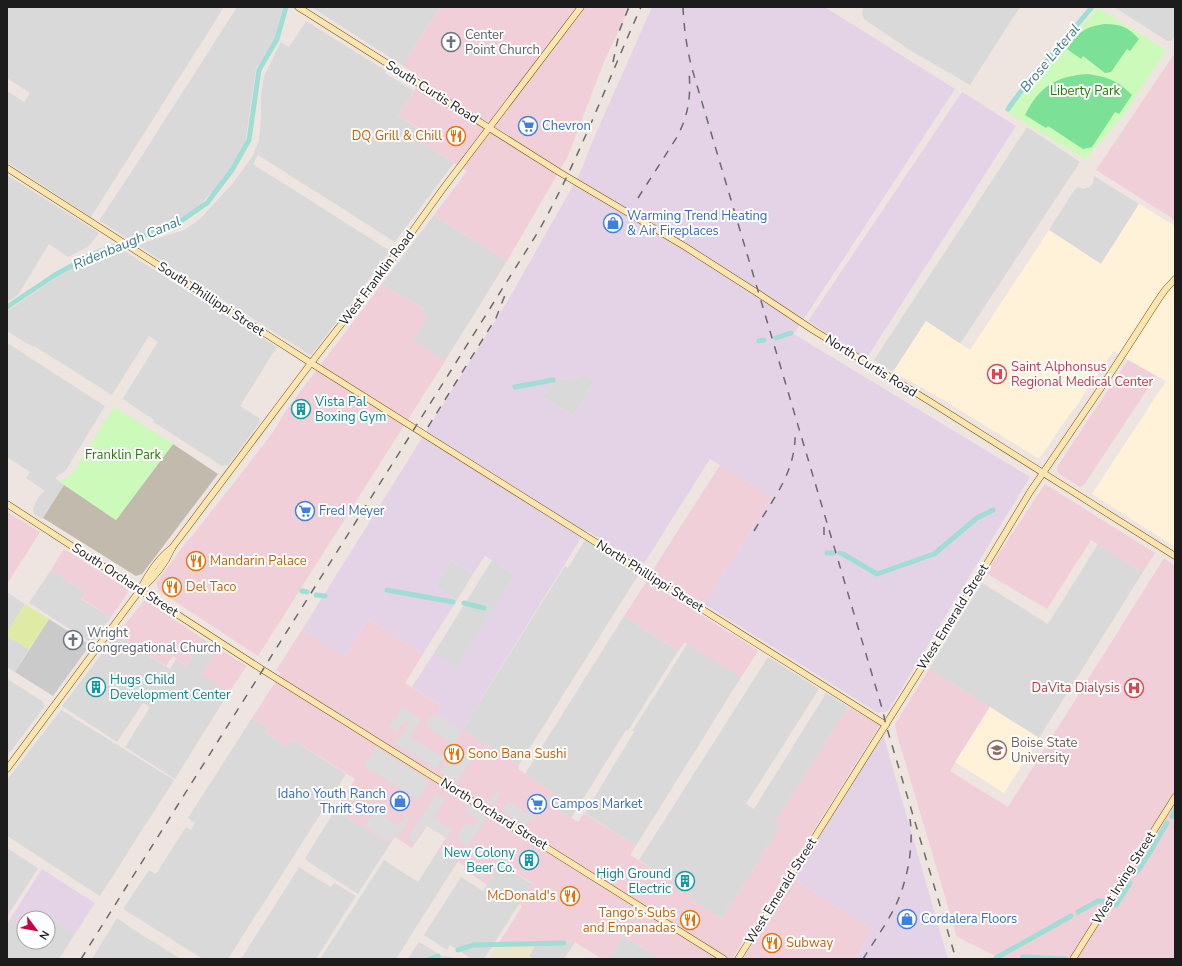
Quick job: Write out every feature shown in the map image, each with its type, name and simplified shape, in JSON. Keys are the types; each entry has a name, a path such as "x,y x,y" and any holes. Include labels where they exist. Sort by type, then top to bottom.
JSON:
{"street":[{"name":"South Curtis Road","path":"298,7 567,176"},
{"name":"West Franklin Road","path":"7,769 140,590 152,580 168,558 172,548 311,363 399,250 442,190 581,7"},
{"name":"South Phillippi Street","path":"7,168 415,428"},
{"name":"North Curtis Road","path":"567,176 684,246 813,330 929,401 1042,474 1175,556"},
{"name":"West Emerald Street","path":"738,959 1042,474 1105,382 1158,300 1175,279"},
{"name":"North Phillippi Street","path":"415,428 886,724"},
{"name":"South Orchard Street","path":"7,504 263,670"},
{"name":"North Orchard Street","path":"263,670 724,959"},
{"name":"West Irving Street","path":"1073,959 1175,797"}],"shaded area":[{"path":"7,7 224,7 91,217 7,162 7,91 24,102 30,93 7,78"},
{"path":"237,7 283,7 275,38 256,69 244,151 226,179 208,196 191,217 164,228 127,238 100,221 100,219"},
{"path":"311,7 440,7 402,65"},
{"path":"440,7 630,7 604,62 568,156 507,261 434,215 467,171 423,143 429,134 398,116 422,79 402,65"},
{"path":"652,7 825,7 955,89 794,334 1030,477 888,711 878,713 704,604 772,498 710,459 643,565 586,530 462,730 437,714 442,706 412,687 434,653 457,667 515,575 492,560 485,556 473,574 451,561 435,586 457,600 423,654 368,619 345,656 302,630 507,302 579,175","holes":["587,375 595,380 573,416 543,397 553,381"]},
{"path":"864,7 1020,7 970,85 913,52 864,19 862,13"},
{"path":"1114,7 1175,7 1175,36 1171,41 1167,41"},
{"path":"306,21 386,71 385,73 414,91 398,116 427,134 422,142 454,163 395,242 258,155 253,164 390,251 310,355 137,245 184,230 200,219 233,183 252,157 259,141 261,95 264,76 281,42 289,47"},
{"path":"1175,53 1175,220 1096,170"},
{"path":"962,92 1016,126 866,359 808,321"},
{"path":"1027,127 1080,162 960,344 926,321 893,372 874,360"},
{"path":"7,175 99,233 88,247 68,257 49,244 18,295 7,302"},
{"path":"1094,176 1139,204 1101,264 1049,230 1075,189 1079,187 1083,189 1089,187 1093,183"},
{"name":"Saint Alphonsus Regional Medical Center","path":"1139,204 1175,226 1175,547 1092,494 1166,381 1113,351 1094,381 1090,384 1078,404 1039,458 942,399 893,372 926,321 970,350 1049,230 1101,264"},
{"path":"434,215 507,261 445,361 412,340 427,318 421,313 424,309 382,284"},
{"path":"120,248 277,347 240,406 259,418 260,422 228,465 222,466 153,422 154,420 124,400 123,398 158,342 149,336 112,395 34,346 33,347 7,331 7,311 57,277 89,259 91,260"},
{"path":"382,284 424,309 421,313 428,317 413,340 445,361 258,656 159,591 156,583 187,541 273,432 287,409"},
{"path":"7,343 105,406 66,470 55,478 64,485 42,519 34,514 33,508 39,496 45,491 26,478 30,472 7,457"},
{"path":"1128,360 1156,376 1084,485 1080,487 1059,474 1057,467"},
{"path":"587,375 595,380 573,416 543,397 553,381"},
{"path":"173,444 218,474 142,574 136,576 43,518 64,485 116,520"},
{"path":"720,465 772,498 704,604 654,573 654,568"},
{"path":"1045,484 1155,553 1143,572 1091,540 1047,609 986,573"},
{"path":"7,512 40,532 7,584"},
{"path":"585,540 639,574 519,765 462,730 565,566 568,568"},
{"path":"1098,544 1143,572 1039,738 929,669 982,583 1048,624"},
{"path":"64,549 126,588 128,591 127,594 111,617 81,598 85,592 51,570"},
{"path":"1164,558 1175,566 1175,959 1000,959 957,937 895,724 929,669 990,707 950,771 1008,807"},
{"path":"492,560 515,575 457,668 434,653"},
{"path":"451,561 473,574 457,600 435,586"},
{"path":"51,570 85,592 81,599 111,617 92,643 29,603"},
{"path":"647,581 757,650 757,653 741,677 685,642 678,651 624,616"},
{"path":"7,592 25,604 7,632"},
{"path":"145,600 203,639 186,666 173,656 166,666 116,635"},
{"path":"624,616 678,651 571,818 546,803 553,792 525,774"},
{"path":"49,619 90,645 53,696 15,672"},
{"path":"368,619 423,654 405,683 442,706 437,714 519,765 518,769 553,792 546,803 578,822 584,813 636,846 630,855 691,893 688,898 722,919 780,826 774,823 848,707 880,725 732,959 662,959 623,936 608,959 602,959 575,942 497,946 522,906 519,903 532,883 501,863 487,885 464,869 465,866 439,849 446,838 427,826 412,848 395,837 390,844 335,810 355,779 292,739 287,747 265,733 268,728 252,718 281,673 276,670 302,630 345,656"},
{"path":"116,635 170,669 176,659 186,666 203,639 218,648 202,674 229,692 175,779 125,747 150,707 143,703 117,742 62,706"},
{"path":"7,636 29,649 15,672 7,667"},
{"path":"688,643 741,677 636,846 585,813 634,732 632,731"},
{"path":"218,648 247,666 229,692 201,674"},
{"path":"768,657 819,689 746,804 754,809 826,693 848,707 775,822 780,826 722,919 688,898 691,893 639,860"},
{"path":"7,679 42,701 45,706 7,756"},
{"path":"402,707 421,719 410,737 444,758 436,769 393,742 395,739 397,741 409,723 397,715"},
{"name":"Boise State University","path":"990,707 1039,738 1004,793 955,762"},
{"path":"61,710 174,780 100,896 7,836 7,780"},
{"path":"433,713 462,731 454,745 425,726"},
{"path":"398,716 404,720 397,732 389,727"},
{"path":"252,718 268,728 265,733 287,747 292,739 346,774 228,959 203,959 123,909 149,870 156,874 186,827 191,830 195,823 188,818"},
{"path":"883,734 948,959 855,959 873,929 793,879"},
{"path":"469,746 476,751 457,782 440,771 447,760 456,766"},
{"path":"376,747 429,781 418,800 364,766"},
{"path":"497,791 501,793 495,803 492,804 489,801 492,797 494,797"},
{"path":"436,794 445,800 433,818 452,830 447,838 427,825 414,844 408,837"},
{"path":"508,801 535,818 523,825 502,811"},
{"path":"469,805 487,817 468,846 456,838 466,823 472,827 477,819 465,811"},
{"path":"335,810 390,844 358,894 306,859"},
{"path":"375,811 399,826 406,815 410,818 399,836 395,834 390,842 365,826"},
{"path":"7,848 38,868 7,917"},
{"path":"439,849 458,861 396,959 320,959 384,860 418,882"},
{"path":"501,863 532,884 484,959 472,959 450,945 447,950 424,935 461,877 483,891"},
{"path":"299,867 331,887 334,883 356,896 316,959 241,959"},
{"path":"476,867 487,874 483,879 472,872"},
{"path":"42,869 95,903 75,934 56,922 56,910 16,910 16,922 10,919"},
{"path":"793,879 873,929 855,959 743,959"},
{"path":"117,918 139,933 181,959 92,959"},
{"path":"10,919 16,922 16,950 56,950 56,922 75,934 59,959 7,959 7,924"},
{"path":"623,936 662,959 608,959"},
{"path":"419,942 442,956 456,959 408,959"},
{"path":"575,942 564,959 534,959 529,956 534,947 531,944"},
{"path":"531,944 534,947 529,956 534,959 489,959 497,946"}],"green space":[{"name":"Liberty Park","path":"1098,8 1166,50 1123,116 1085,159 1007,112"},
{"path":"1105,24 1124,27 1139,39 1130,51 1127,49 1111,72 1105,73 1083,56 1081,59 1067,49 1075,38 1083,31"},
{"path":"1087,74 1101,76 1112,80 1132,95 1119,114 1115,112 1092,147 1083,149 1048,126 1046,128 1025,115 1036,97 1057,80"},
{"name":"Franklin Park","path":"114,407 173,444 116,520 60,482 72,474"},
{"path":"25,604 49,619 29,649 7,636 7,632"}],"waterway":[{"name":"Ridenbaugh Canal","path":"7,307 55,275 93,254 178,223 207,203 232,170 249,140 259,70 277,39 286,7"},
{"name":"Brose Lateral","path":"1008,109 1092,7"},
{"path":"776,338 791,333"},
{"path":"759,341 764,340"},
{"path":"515,387 553,380"},
{"path":"840,553 877,574 934,554 977,518 993,510"},
{"path":"827,553 833,553"},
{"path":"387,590 453,602"},
{"path":"302,591 307,592"},
{"path":"316,595 325,596"},
{"path":"464,603 484,608"},
{"path":"1172,816 1175,811"},
{"path":"1150,852 1167,823"},
{"path":"1137,872 1148,855"},
{"path":"1113,904 1116,905 1130,883"},
{"path":"1078,912 1098,901 1102,901"},
{"path":"996,958 1071,916"},
{"path":"458,950 473,945 564,943"},
{"path":"429,959 438,956"},
{"path":"1022,959 1023,957 1066,959"}],"railway":[{"path":"613,62 620,29 629,7"},
{"path":"81,959 538,232 580,149 641,7"},
{"path":"683,7 686,40 693,72 956,959"},
{"path":"638,198 681,129 687,113 690,89 689,71"},
{"path":"428,427 496,318 507,290"},
{"path":"754,531 783,483 788,471 795,445 795,430"},
{"path":"824,527 824,543"},
{"path":"863,959 894,909 903,888 910,853 910,819"}],"place":[{"name":"Center Point Church","path":"451,42"},
{"name":"Chevron","path":"528,126"},
{"name":"DQ Grill & Chill","path":"456,136"},
{"name":"Warming Trend Heating & Air Fireplaces","path":"613,223"},
{"name":"Saint Alphonsus Regional Medical Center","path":"997,374"},
{"name":"Vista Pal Boxing Gym","path":"301,409"},
{"name":"Fred Meyer","path":"305,511"},
{"name":"Mandarin Palace","path":"196,561"},
{"name":"Del Taco","path":"172,587"},
{"name":"Wright Congregational Church","path":"73,640"},
{"name":"Hugs Child Development Center","path":"96,687"},
{"name":"DaVita Dialysis","path":"1134,688"},
{"name":"Boise State University","path":"997,750"},
{"name":"Sono Bana Sushi","path":"454,754"},
{"name":"Idaho Youth Ranch Thrift Store","path":"400,801"},
{"name":"Campos Market","path":"537,804"},
{"name":"New Colony Beer Co.","path":"529,860"},
{"name":"High Ground Electric","path":"685,881"},
{"name":"McDonald's","path":"570,896"},
{"name":"Cordalera Floors","path":"907,919"},
{"name":"Tango's Subs and Empanadas","path":"690,920"},
{"name":"Subway","path":"772,943"}]}
